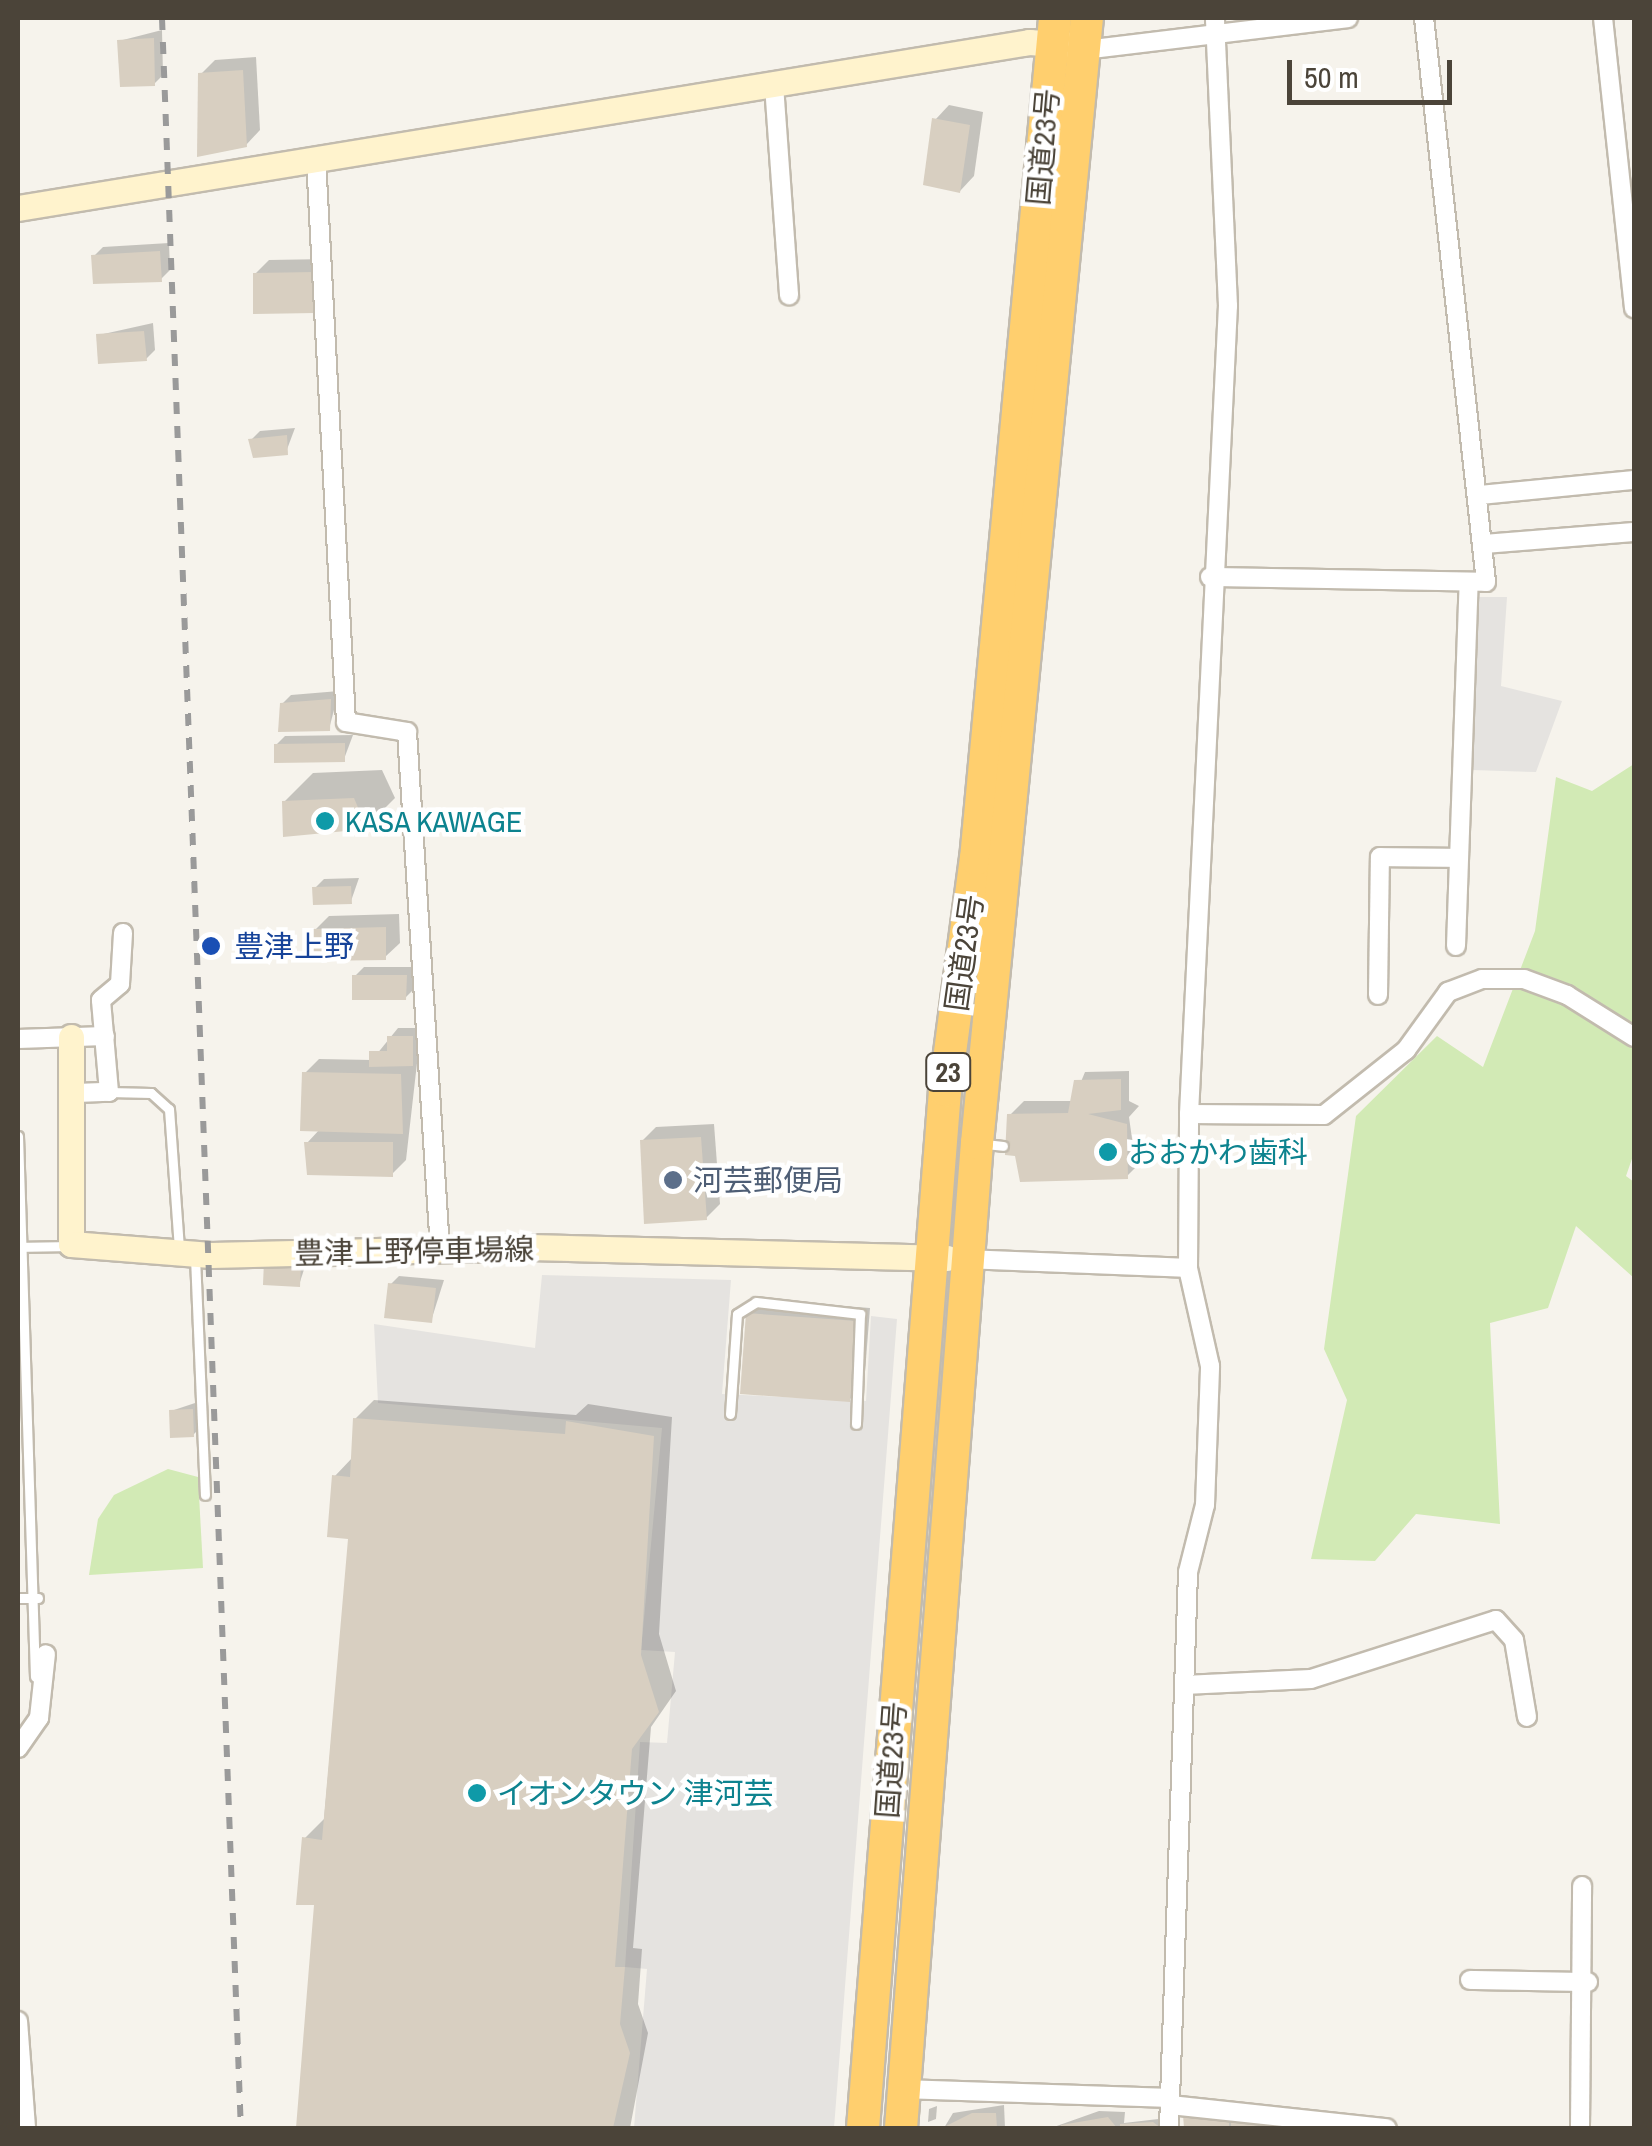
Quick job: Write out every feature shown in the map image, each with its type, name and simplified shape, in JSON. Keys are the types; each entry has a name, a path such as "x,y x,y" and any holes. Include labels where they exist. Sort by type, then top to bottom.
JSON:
{"highway":[{"name":"国道23号","path":"901,2128 967,1259 990,1145 1070,31"},
{"name":"国道23号","path":"863,2128 933,1256 1070,31"}],"main road":[{"path":"18,208 774,84 1070,31"},
{"path":"71,1244 67,1115 76,1093 72,1038"},
{"name":"豊津上野停車場線","path":"71,1244 187,1251 440,1249 967,1259"}],"street":[{"path":"1070,31 1348,18"},
{"path":"1210,577 1486,582 1480,495 1424,18"},
{"path":"1603,18 1628,184 1634,308"},
{"path":"1169,2128 1184,1685 1210,1366 1188,1268 1189,1114 1210,577 1228,306 1215,26"},
{"path":"774,84 789,295"},
{"path":"316,159 346,722 407,732 440,1249"},
{"path":"1480,495 1634,480"},
{"path":"1484,544 1634,532"},
{"path":"1456,946 1468,582"},
{"path":"1378,995 1380,857 1460,858"},
{"path":"76,1093 109,1092 101,1000 120,984 124,933"},
{"path":"1189,1114 1339,1108 1406,1050 1437,1003 1482,979 1524,979 1566,995 1634,1037"},
{"path":"18,1039 105,1036"},
{"path":"967,1259 1188,1268"},
{"path":"1184,1685 1311,1679 1496,1620 1514,1640 1527,1717"},
{"path":"18,1748 38,1718 46,1654"},
{"path":"1580,2128 1588,1982 1582,1886"},
{"path":"1470,1980 1588,1982"},
{"path":"18,2021 26,2128"},
{"path":"903,2088 1170,2102 1387,2128"}],"lane":[{"path":"109,1092 151,1093 169,1109 187,1251 204,1494"},
{"path":"18,1136 38,1598 38,1718"},
{"path":"22,1247 71,1244"},
{"path":"730,1414 737,1314 756,1302 860,1314 856,1424"},
{"path":"18,1598 38,1598"}],"green space":[{"path":"1634,764 1634,1153 1626,1176 1634,1182 1634,1278 1576,1226 1548,1308 1490,1323 1500,1524 1416,1514 1375,1561 1311,1559 1347,1400 1324,1349 1356,1116 1437,1036 1483,1067 1535,931 1556,777 1592,791"},
{"path":"168,1469 198,1477 203,1568 89,1575 98,1519 114,1495"}],"shaded area":[{"path":"1478,597 1507,597 1501,686 1562,701 1536,772 1472,770"},
{"path":"542,1275 731,1280 722,1394 866,1401 871,1316 897,1319 834,2128 634,2128 647,1969 625,1967 640,1742 667,1743 675,1652 641,1650 662,1428 378,1403 374,1324 535,1348"}],"building":[{"path":"154,38 155,86 120,87 117,40"},
{"path":"243,70 247,147 197,157 198,73"},
{"path":"932,118 970,125 960,193 923,185"},
{"path":"160,251 162,282 93,284 91,255"},
{"path":"315,272 315,313 253,314 253,273"},
{"path":"144,331 147,361 98,364 96,334"},
{"path":"287,435 288,455 253,458 248,439"},
{"path":"331,699 330,731 278,732 280,703"},
{"path":"345,743 345,762 274,763 274,744"},
{"name":"KASA KAWAGE","path":"354,798 367,829 283,837 282,801"},
{"path":"351,886 352,904 313,905 312,887"},
{"path":"386,927 386,960 313,961 312,929"},
{"path":"352,975 407,975 406,1000 352,1000"},
{"path":"387,1036 413,1036 413,1066 369,1067 369,1051 387,1051"},
{"path":"302,1072 401,1074 403,1134 300,1131"},
{"path":"1121,1079 1121,1110 1088,1114 1127,1124 1128,1179 1020,1182 1015,1156 1005,1155 1007,1114 1068,1113 1074,1080"},
{"name":"河芸郵便局","path":"701,1137 707,1220 644,1224 640,1140"},
{"path":"304,1142 393,1142 393,1177 307,1175"},
{"path":"264,1260 301,1262 300,1287 263,1285"},
{"path":"388,1283 436,1288 432,1323 384,1318"},
{"path":"746,1313 857,1321 850,1402 740,1394"},
{"path":"193,1409 194,1437 170,1438 169,1410"},
{"name":"イオンタウン 津河芸","path":"353,1418 565,1434 566,1421 654,1436 641,1655 659,1712 632,1749 615,1967 625,1967 620,2024 630,2053 613,2128 296,2128 314,1905 296,1905 302,1837 322,1840 348,1539 327,1537 332,1475 350,1477"},
{"path":"972,2113 996,2113 997,2128 942,2128"},
{"path":"1183,2115 1229,2118 1229,2128 1184,2128"},
{"path":"1108,2117 1117,2128 1061,2128 1061,2125"},
{"path":"1231,2119 1259,2121 1258,2128 1231,2128"},
{"path":"1153,2122 1161,2128 1120,2128 1120,2124"}],"railway":[{"path":"162,18 241,2128"}],"place":[{"name":"KASA KAWAGE","path":"325,821"},
{"name":"豊津上野","path":"211,946"},
{"name":"おおかわ歯科","path":"1108,1152"},
{"name":"河芸郵便局","path":"673,1180"},
{"name":"イオンタウン 津河芸","path":"477,1793"}]}
